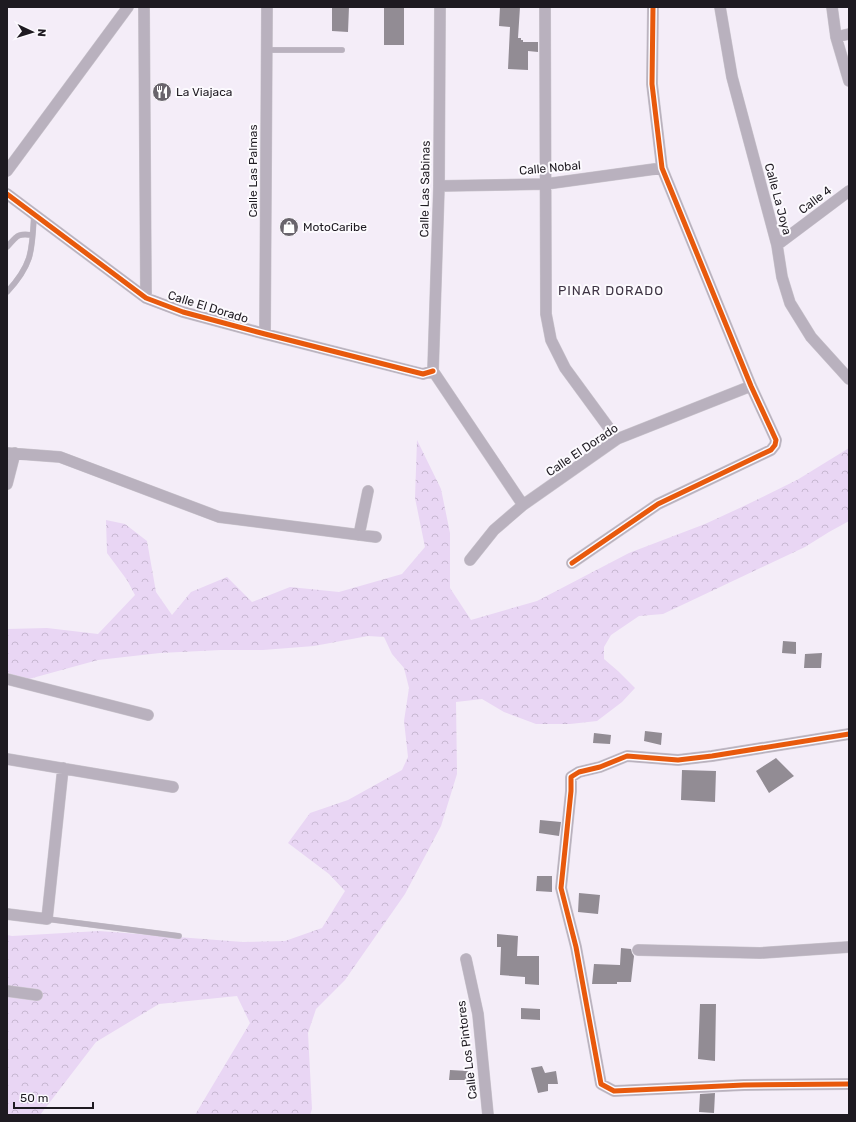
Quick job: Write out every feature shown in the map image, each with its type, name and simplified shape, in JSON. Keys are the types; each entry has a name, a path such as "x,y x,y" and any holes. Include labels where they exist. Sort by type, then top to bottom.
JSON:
{"street":[{"path":"7,171 128,7"},
{"path":"144,7 146,298"},
{"name":"Calle Las Palmas","path":"265,334 267,7"},
{"name":"Calle Las Sabinas","path":"433,371 439,186 440,7"},
{"path":"545,7 546,314 551,340 565,368 617,439"},
{"path":"572,563 658,504 771,450 775,445 776,440 751,386 662,168 652,84 653,7"},
{"name":"Calle La Joya","path":"720,7 732,77 777,245 782,277 790,303 811,336 849,378"},
{"path":"832,7 836,36 849,81"},
{"path":"836,36 849,34"},
{"name":"Calle Nobal","path":"439,186 546,184 662,168"},
{"name":"Calle 4","path":"777,245 849,191"},
{"name":"Calle El Dorado","path":"7,194 146,298 184,312 265,334 423,374 433,371"},
{"path":"433,371 523,506"},
{"name":"Calle El Dorado","path":"470,560 494,530 523,506 617,439 751,386"},
{"path":"7,484 11,453 60,457 220,517 376,537"},
{"path":"359,535 368,491"},
{"path":"7,680 148,715"},
{"path":"849,734 678,760 627,756 600,767 579,772 571,777 571,791 561,888 576,947 601,1084 614,1090 744,1085 849,1084"},
{"path":"7,759 173,787"},
{"path":"7,914 47,919 62,768"},
{"path":"638,950 760,953 849,946"},
{"name":"Calle Los Pintores","path":"466,959 478,1014 488,1115"},
{"path":"7,991 37,995"}],"lane":[{"path":"266,50 342,50"},
{"path":"7,292 27,266 32,248 34,214"},
{"path":"7,247 15,237 22,234 32,235"},
{"path":"47,919 179,936"}],"green space":[{"path":"417,440 441,489 450,533 450,588 471,620 537,601 629,553 705,524 744,506 797,480 849,448 849,521 805,547 663,614 639,616 611,635 604,647 604,659 635,688 622,702 597,721 570,724 536,724 504,712 482,699 456,702 457,774 441,826 405,894 345,980 316,1009 308,1033 312,1109 310,1115 195,1115 250,1023 237,996 159,1004 96,1042 40,1115 7,1115 7,935 12,936 99,931 243,942 285,941 322,928 345,891 329,874 288,843 310,813 348,800 402,770 408,757 404,721 409,688 404,668 392,654 384,637 368,636 314,646 263,650 221,650 160,653 98,660 7,685 7,629 47,628 98,634 135,595 127,580 107,553 106,520 125,524 147,541 156,592 172,615 191,592 227,577 252,602 290,587 339,592 402,574 425,547 415,498"}],"building":[{"path":"332,7 349,7 348,32 332,31"},
{"path":"384,7 404,7 404,45 384,45"},
{"path":"500,7 520,7 518,38 521,38 523,42 538,42 538,52 528,51 528,70 508,69 510,27 499,26"},
{"path":"783,641 796,642 796,654 782,653"},
{"path":"822,653 821,668 804,668 805,654"},
{"path":"645,731 662,733 661,745 644,741"},
{"path":"594,733 611,735 610,744 593,743"},
{"path":"776,758 794,776 769,793 756,771"},
{"path":"682,770 716,771 715,802 681,800"},
{"path":"540,820 561,822 559,836 539,833"},
{"path":"537,876 552,876 552,892 536,891"},
{"path":"579,893 600,895 598,914 578,912"},
{"path":"497,934 518,936 517,956 539,956 539,985 525,984 525,977 500,975 501,947 497,947"},
{"path":"621,948 631,949 634,956 631,982 617,982 617,984 592,984 594,964 620,965"},
{"path":"700,1004 716,1004 715,1061 698,1059"},
{"path":"521,1008 540,1009 540,1020 521,1019"},
{"path":"542,1066 545,1073 556,1071 558,1084 548,1084 548,1091 538,1093 531,1068"},
{"path":"450,1070 468,1071 468,1080 449,1080"},
{"path":"715,1093 714,1113 699,1112 700,1094"}],"cycle path":[{"path":"572,563 658,504 771,450 775,445 776,440 751,386 662,168 652,84 653,7"},
{"path":"7,194 146,298 183,312 265,334 423,374 433,371"},
{"path":"849,734 678,760 627,756 600,767 579,772 571,777 571,791 561,888 576,947 601,1084 614,1091 744,1085 849,1084"}],"place":[{"name":"La Viajaca","path":"162,92"},
{"name":"MotoCaribe","path":"289,227"}],"district":[{"name":"PINAR DORADO","path":"611,290"}]}
